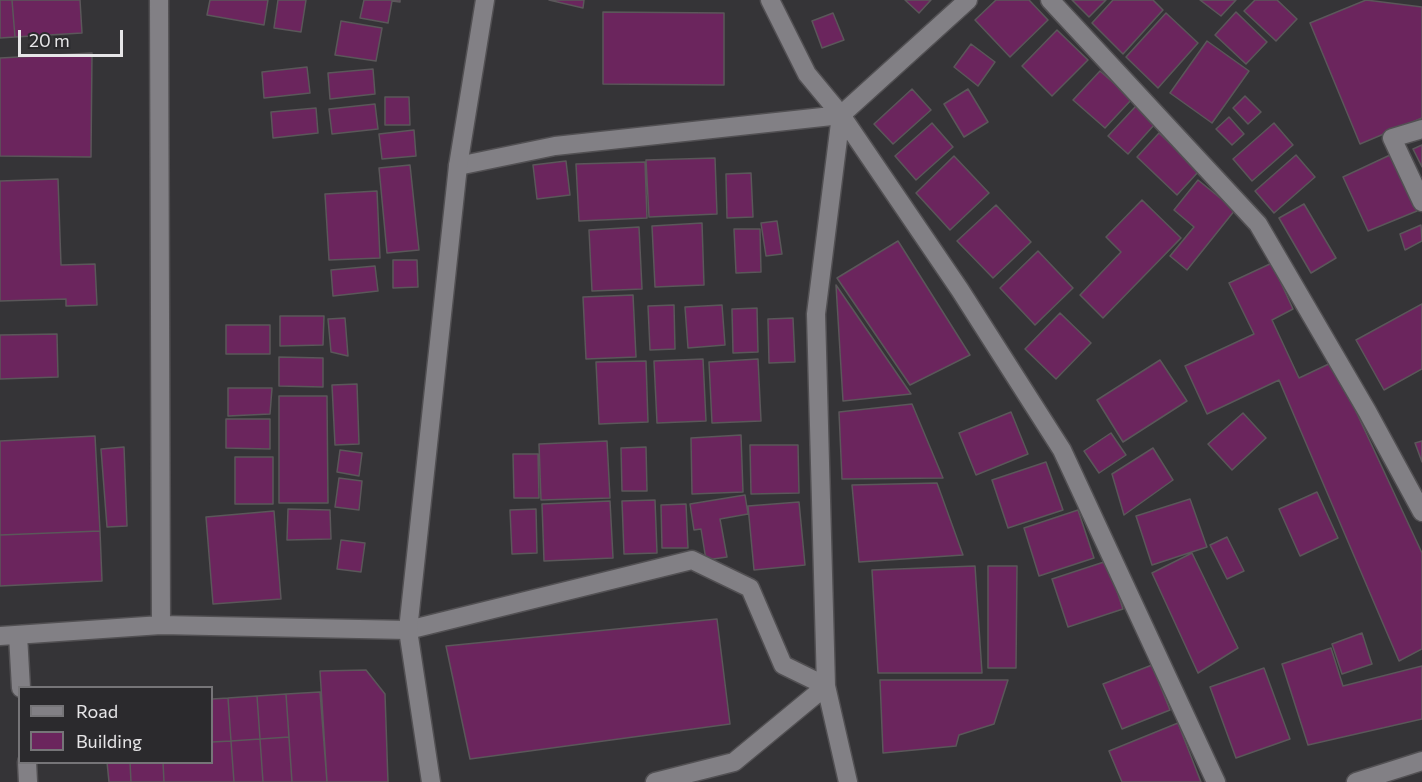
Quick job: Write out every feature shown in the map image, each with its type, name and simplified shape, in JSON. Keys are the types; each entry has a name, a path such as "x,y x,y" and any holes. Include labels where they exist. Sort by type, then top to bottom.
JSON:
{"street":[{"path":"159,0 161,625"},
{"path":"431,782 408,630 458,166 485,0"},
{"path":"770,0 807,74 841,115 960,290 1062,450 1216,782"},
{"path":"458,166 555,147 841,115 968,0"},
{"path":"1050,0 1258,224 1367,411 1422,512"},
{"path":"841,115 816,314 826,686 848,782"},
{"path":"1422,129 1392,138 1422,202"},
{"path":"21,686 9,635 161,625 408,630 693,560 750,588 783,665 826,686"},
{"path":"654,782 734,762 826,686"},
{"path":"1356,782 1422,761"},
{"path":"27,764 28,782"}],"building":[{"path":"0,0 12,0 15,37 0,38"},
{"path":"12,0 80,0 82,33 15,37"},
{"path":"210,0 268,0 264,25 207,15"},
{"path":"278,0 306,0 301,32 274,28"},
{"path":"364,0 400,0 400,2 392,1 388,23 360,18"},
{"path":"549,0 584,0 583,8"},
{"path":"905,0 931,0 919,13"},
{"path":"996,0 1029,0 1048,20 1010,57 975,20"},
{"path":"1072,0 1106,0 1089,17"},
{"path":"1113,0 1153,0 1163,10 1123,54 1092,23"},
{"path":"1200,0 1236,0 1221,16"},
{"path":"1255,0 1277,0 1297,19 1276,41 1244,11"},
{"path":"1366,0 1422,7 1422,118 1360,144 1310,23"},
{"path":"603,12 724,13 724,85 603,84"},
{"path":"1236,12 1267,42 1246,64 1215,35"},
{"path":"833,13 844,40 822,48 812,21"},
{"path":"1166,13 1198,43 1158,88 1126,57"},
{"path":"341,21 382,28 376,61 335,55"},
{"path":"1057,30 1088,60 1052,96 1022,66"},
{"path":"1207,41 1249,71 1212,123 1170,93"},
{"path":"971,44 995,62 978,86 954,67"},
{"path":"92,53 91,157 0,156 0,58"},
{"path":"307,67 310,93 264,98 262,72"},
{"path":"373,69 375,94 330,99 328,73"},
{"path":"1100,71 1132,99 1105,128 1073,100"},
{"path":"912,89 931,110 893,144 874,124"},
{"path":"968,89 988,122 964,137 944,104"},
{"path":"1245,96 1261,112 1248,124 1233,108"},
{"path":"385,97 409,97 410,125 385,125"},
{"path":"375,104 378,129 332,134 329,109"},
{"path":"1136,106 1155,124 1128,154 1108,136"},
{"path":"316,108 318,133 273,138 271,112"},
{"path":"1229,117 1244,134 1232,145 1216,129"},
{"path":"932,123 953,147 916,180 895,156"},
{"path":"1274,123 1293,145 1252,181 1233,159"},
{"path":"414,130 416,156 382,159 379,134"},
{"path":"1159,133 1199,171 1177,195 1137,157"},
{"path":"1422,145 1422,167 1413,149"},
{"path":"1296,155 1315,177 1274,213 1255,191"},
{"path":"1390,155 1417,211 1368,231 1343,177"},
{"path":"954,156 989,193 950,230 916,193"},
{"path":"715,158 717,214 649,217 646,160"},
{"path":"566,161 570,195 537,199 533,165"},
{"path":"645,162 647,218 579,221 576,164"},
{"path":"410,165 419,250 387,253 379,168"},
{"path":"751,173 753,217 727,218 726,174"},
{"path":"58,179 61,265 95,264 97,305 66,306 66,299 0,301 0,181"},
{"path":"1198,180 1235,210 1187,270 1170,256 1194,227 1174,210"},
{"path":"377,191 380,258 329,260 325,194"},
{"path":"1142,200 1181,238 1103,318 1080,295 1121,252 1106,237"},
{"path":"1304,204 1336,258 1311,273 1279,218"},
{"path":"996,205 1031,242 993,278 957,241"},
{"path":"777,221 782,254 766,256 761,223"},
{"path":"702,223 704,285 655,287 652,226"},
{"path":"1421,225 1422,241 1405,250 1400,234"},
{"path":"639,227 642,289 592,291 589,230"},
{"path":"734,229 760,229 761,272 736,273"},
{"path":"898,241 970,355 910,385 837,278"},
{"path":"1038,251 1073,288 1035,325 1000,288"},
{"path":"393,260 417,260 418,287 393,288"},
{"path":"1272,263 1293,309 1272,320 1299,378 1333,362 1422,553 1422,649 1399,661 1279,380 1207,414 1185,366 1254,334 1229,283"},
{"path":"375,266 378,291 333,296 331,270"},
{"path":"836,285 911,394 843,401"},
{"path":"633,295 636,357 586,359 583,297"},
{"path":"1422,304 1422,369 1384,390 1356,340"},
{"path":"674,305 675,349 650,350 648,306"},
{"path":"722,305 725,345 688,348 685,307"},
{"path":"757,308 758,352 733,353 732,309"},
{"path":"1060,313 1091,343 1056,379 1025,349"},
{"path":"280,316 324,316 323,345 280,346"},
{"path":"345,318 348,356 331,352 328,319"},
{"path":"793,318 795,362 769,363 768,319"},
{"path":"226,325 270,325 270,354 226,354"},
{"path":"57,334 58,377 0,379 0,335"},
{"path":"279,357 323,358 323,387 279,386"},
{"path":"703,359 706,421 657,423 654,361"},
{"path":"758,359 761,421 712,423 709,362"},
{"path":"1160,360 1187,401 1123,442 1097,400"},
{"path":"646,361 648,422 599,424 596,362"},
{"path":"357,384 359,444 335,445 332,385"},
{"path":"228,388 272,388 270,414 228,416"},
{"path":"279,396 327,396 328,503 279,503"},
{"path":"912,404 943,478 842,479 839,412"},
{"path":"1011,412 1028,454 976,475 959,433"},
{"path":"1243,413 1266,438 1232,470 1208,444"},
{"path":"226,419 270,419 270,449 226,448"},
{"path":"1111,433 1126,455 1099,473 1084,451"},
{"path":"741,435 743,492 692,494 691,438"},
{"path":"95,436 100,531 0,535 0,441"},
{"path":"607,441 610,498 541,500 539,444"},
{"path":"1422,441 1422,462 1415,443"},
{"path":"750,445 798,445 799,493 751,494"},
{"path":"124,447 127,526 107,527 101,449"},
{"path":"646,447 647,491 622,491 621,448"},
{"path":"1153,448 1173,480 1124,515 1112,474"},
{"path":"340,450 362,453 359,476 337,472"},
{"path":"513,454 538,454 539,498 514,498"},
{"path":"235,457 273,457 273,504 235,504"},
{"path":"1046,462 1063,510 1008,528 992,480"},
{"path":"339,478 362,481 359,510 335,507"},
{"path":"937,483 963,555 859,562 852,485"},
{"path":"1317,492 1338,538 1300,556 1279,509"},
{"path":"745,495 748,514 720,519 727,557 706,560 701,529 694,530 690,504"},
{"path":"1190,499 1207,547 1152,565 1136,516"},
{"path":"655,500 657,553 624,554 622,501"},
{"path":"610,501 613,558 544,561 542,504"},
{"path":"799,502 805,565 754,570 748,506"},
{"path":"686,504 688,548 662,548 661,505"},
{"path":"288,509 330,510 331,539 287,540"},
{"path":"536,509 537,553 512,554 510,510"},
{"path":"1078,510 1094,558 1039,576 1024,528"},
{"path":"274,511 281,599 213,604 206,517"},
{"path":"100,531 102,581 0,586 0,535"},
{"path":"1227,537 1244,571 1227,579 1210,545"},
{"path":"341,540 365,543 361,572 337,569"},
{"path":"1192,553 1238,648 1198,673 1152,573"},
{"path":"1107,561 1123,609 1068,627 1052,579"},
{"path":"975,566 982,673 878,673 872,570"},
{"path":"988,566 1017,566 1016,668 988,668"},
{"path":"717,619 730,724 470,759 446,646"},
{"path":"1362,633 1372,664 1342,674 1332,644"},
{"path":"1331,648 1343,686 1422,666 1422,719 1308,745 1282,664"},
{"path":"1152,665 1170,710 1122,729 1103,684"},
{"path":"1264,668 1290,739 1236,758 1210,687"},
{"path":"366,670 385,694 388,782 327,782 320,671"},
{"path":"880,680 1008,680 994,724 959,735 956,746 883,753"},
{"path":"320,692 327,782 292,782 286,694"},
{"path":"286,694 289,737 260,739 257,696"},
{"path":"257,696 260,739 231,741 228,698"},
{"path":"228,698 231,741 213,742 213,699"},
{"path":"1178,723 1201,782 1122,782 1109,751"},
{"path":"289,737 292,782 263,782 260,739"},
{"path":"260,739 263,782 234,782 231,741"},
{"path":"231,741 234,782 164,782 163,764 213,764 213,742"},
{"path":"107,764 130,764 131,782 109,782"},
{"path":"130,764 163,764 164,782 131,782"}]}
